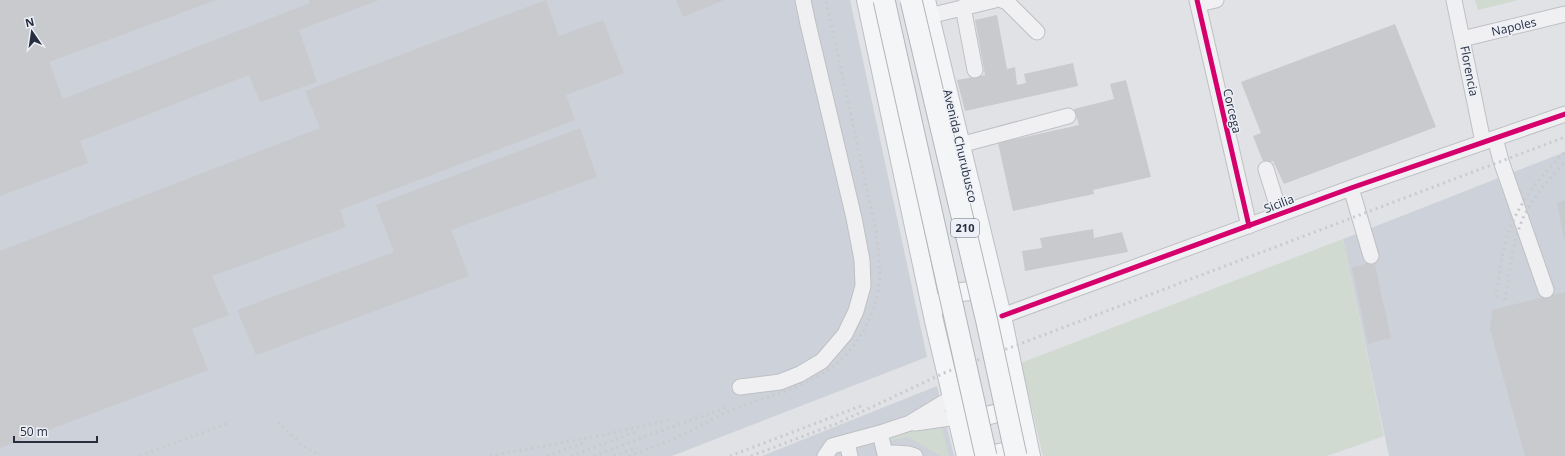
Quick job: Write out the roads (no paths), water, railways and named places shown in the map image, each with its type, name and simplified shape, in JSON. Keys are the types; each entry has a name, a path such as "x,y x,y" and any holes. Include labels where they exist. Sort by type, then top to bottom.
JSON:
{"highway":[{"name":"210","path":"884,0 986,456"},
{"name":"Avenida Churubusco","path":"911,0 987,322 1016,456"}],"main road":[{"path":"866,0 934,321 966,456"},
{"name":"Avenida Churubusco","path":"928,8 1000,310 1020,398 1031,456"},
{"path":"934,321 938,307 955,294 964,291 976,291 989,297 1000,310"},
{"path":"957,418 981,417 993,414 1012,406 1020,398"},
{"path":"989,456 998,452 1013,451 1025,456"}],"street":[{"path":"740,387 780,382 800,374 822,360 845,334 856,311 863,286 862,260 854,218 803,0"},
{"path":"928,8 963,7 995,0"},
{"path":"1002,0 1007,2 1037,32"},
{"path":"1198,2 1216,0"},
{"name":"Florencia","path":"1454,0 1462,39 1489,140 1501,161 1546,290"},
{"name":"Corcega","path":"1198,2 1249,226"},
{"path":"963,7 975,70"},
{"name":"Napoles","path":"1462,39 1565,14"},
{"name":"Sicilia","path":"1000,310 1249,226 1351,188 1565,114"},
{"path":"960,145 1068,116"},
{"path":"1266,169 1280,214"},
{"path":"1351,188 1371,256"},
{"path":"910,423 953,397"},
{"path":"825,456 832,446 848,449 880,433 910,423 957,418"},
{"path":"880,433 885,454 909,454 915,456"}],"railway":[{"path":"629,456 677,437 734,409 785,391 807,382 821,374 846,355 859,337 870,317 877,296 880,279 876,231 826,0"},
{"path":"751,456 838,423 946,372 1565,137"},
{"path":"1496,297 1500,267 1511,225 1523,202 1539,180 1565,152"},
{"path":"1505,300 1514,247 1524,216 1537,194 1565,162"},
{"path":"730,456 861,406"},
{"path":"594,456 729,407"},
{"path":"490,456 608,434 669,420"},
{"path":"278,422 303,446 320,456"},
{"path":"140,456 229,423"},
{"path":"571,456 635,432"},
{"path":"547,456 583,443"},
{"path":"614,456 635,448"}]}
